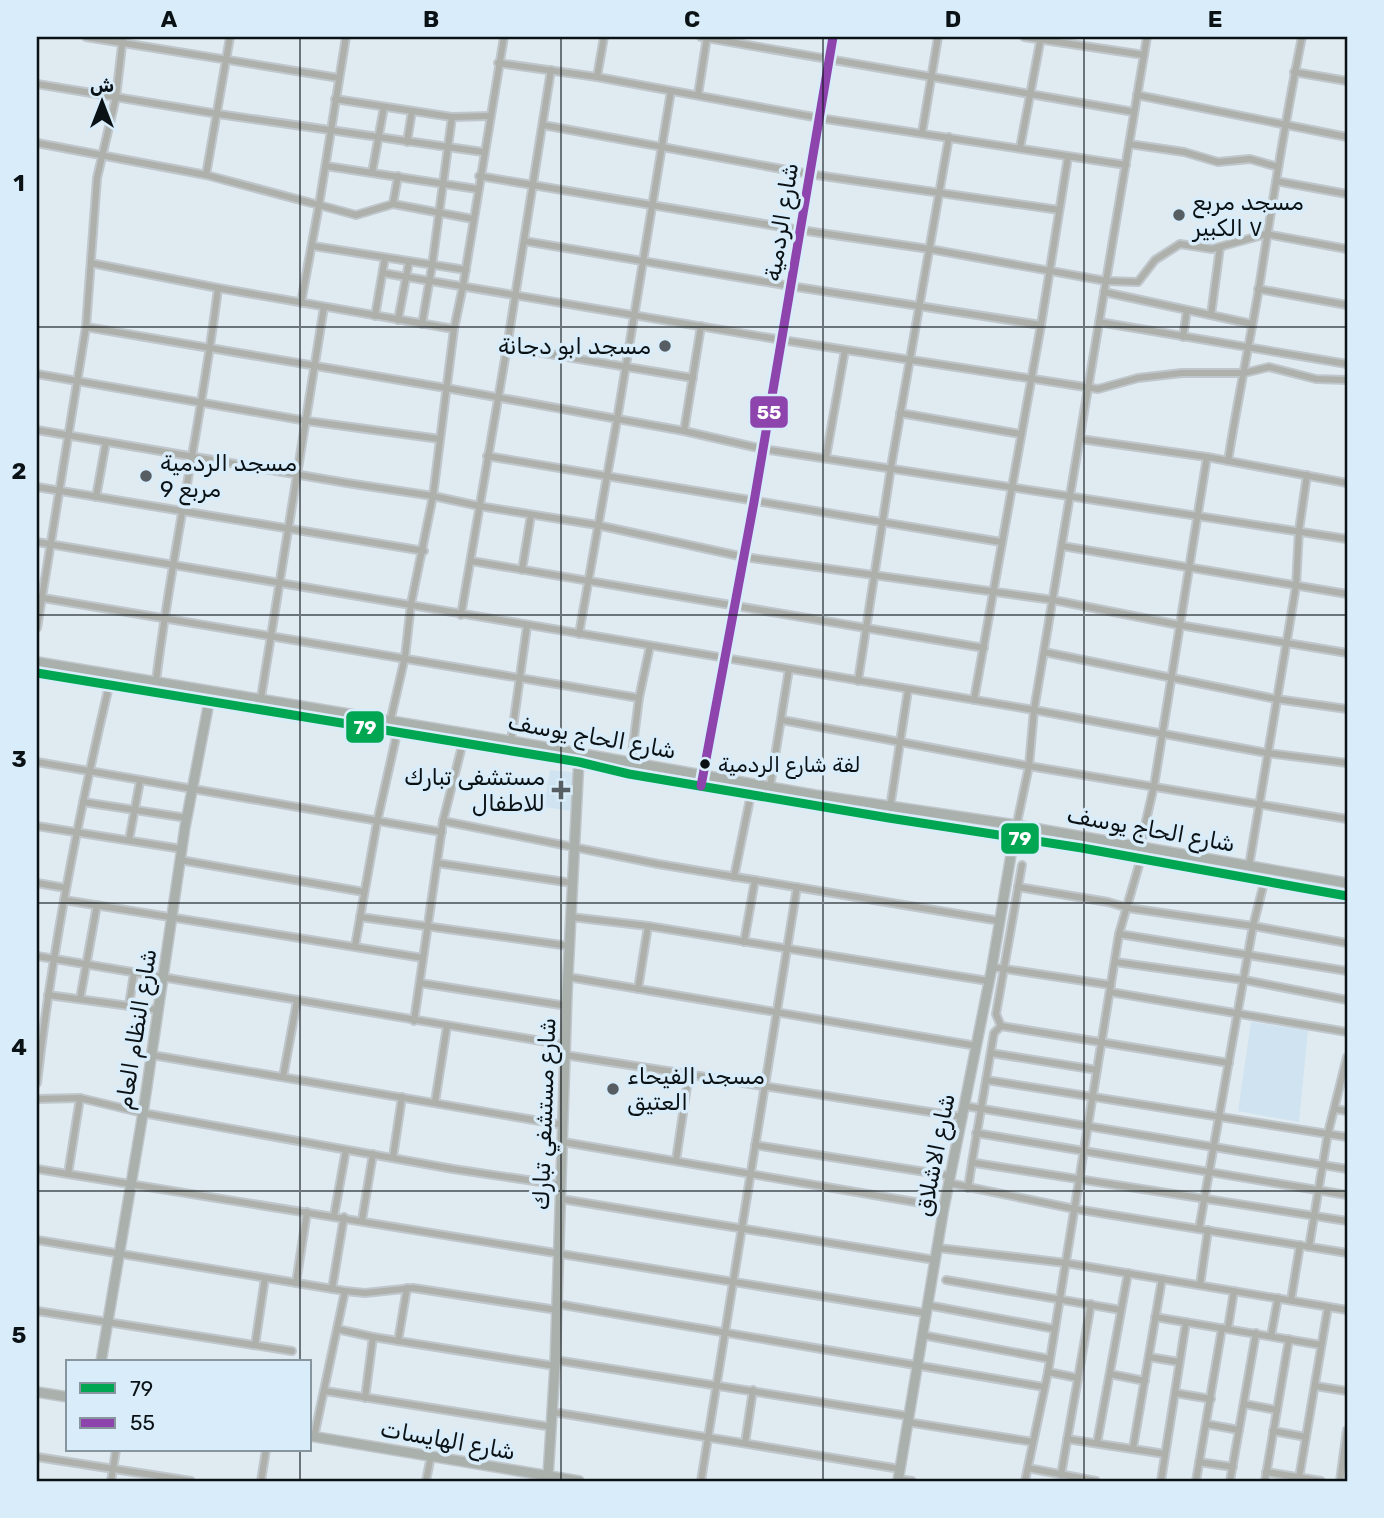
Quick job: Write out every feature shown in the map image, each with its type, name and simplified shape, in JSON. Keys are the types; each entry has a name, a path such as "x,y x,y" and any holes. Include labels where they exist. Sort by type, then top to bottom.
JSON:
{"street":[{"path":"86,37 122,40 339,78"},
{"path":"206,175 230,37"},
{"path":"301,303 313,246 346,37"},
{"path":"355,946 405,657 411,604 424,551 433,496 454,328 466,270 503,37"},
{"path":"597,77 604,37"},
{"path":"698,95 705,37 1135,112"},
{"name":"شارع الردمية","path":"702,781 754,502 833,37"},
{"path":"922,133 938,37"},
{"path":"1024,37 1144,55"},
{"path":"1014,837 1029,765 1034,710 1147,37"},
{"path":"1228,461 1284,125 1302,37"},
{"path":"1020,148 1041,38"},
{"path":"37,628 39,597 51,544 86,327 94,200 116,97 122,40"},
{"path":"498,63 597,77 819,118 1126,165"},
{"path":"461,615 551,70"},
{"path":"1294,72 1347,81"},
{"path":"37,84 218,114 483,152"},
{"path":"579,634 671,91"},
{"path":"1137,95 1347,137"},
{"path":"335,99 452,117 490,117"},
{"path":"372,173 384,107"},
{"path":"407,142 412,111"},
{"path":"422,324 452,117"},
{"path":"543,125 808,174 1059,210"},
{"path":"858,681 891,467 949,137"},
{"path":"37,143 206,175 356,215 393,204 473,219"},
{"path":"1129,144 1184,152 1219,162 1250,159 1278,167"},
{"path":"974,700 1068,157"},
{"path":"326,166 477,189"},
{"path":"393,204 398,176"},
{"path":"479,176 929,249 1106,281 1139,282 1158,258 1180,244 1209,249 1266,234 1347,249"},
{"path":"1276,181 1347,194"},
{"path":"524,241 1041,325"},
{"path":"313,246 466,270"},
{"path":"1211,315 1220,247"},
{"path":"375,316 385,258"},
{"path":"398,320 409,262"},
{"path":"91,263 301,303 454,328"},
{"path":"383,273 909,361 1103,389 1139,378 1182,373 1241,374 1269,367 1316,379 1347,380"},
{"path":"156,681 164,617 211,347 218,288"},
{"path":"1258,289 1347,305"},
{"path":"1104,292 1252,324"},
{"path":"261,698 324,307"},
{"path":"1183,337 1187,310"},
{"path":"1099,323 1347,364"},
{"path":"684,431 701,326"},
{"path":"86,327 446,388 684,431 763,449 1347,538"},
{"path":"507,348 693,378"},
{"path":"826,457 845,350"},
{"path":"37,374 307,421 439,439"},
{"path":"901,413 1020,434"},
{"path":"37,430 597,525 744,556 1053,600 1179,625 1347,653"},
{"path":"1080,439 1207,457 1347,482"},
{"path":"96,497 106,442"},
{"path":"488,456 1001,542"},
{"path":"1140,847 1154,786 1207,457"},
{"path":"1249,866 1296,586 1298,530 1307,475"},
{"path":"37,487 424,551"},
{"path":"522,570 531,515"},
{"path":"37,542 1034,710 1267,753 1347,763"},
{"path":"1062,546 1347,594"},
{"path":"471,561 984,648"},
{"path":"39,597 639,698"},
{"path":"511,741 527,625"},
{"path":"631,762 639,698 650,646"},
{"path":"1044,652 1276,699 1347,709"},
{"name":"شارع الحاج يوسف","path":"37,662 261,698 392,728"},
{"path":"770,787 789,670"},
{"name":"شارع الحاج يوسف","path":"37,673 209,702 579,757 631,762 751,794 1141,858 1264,883 1347,896"},
{"path":"37,1083 40,1020 48,995 77,832 109,686"},
{"path":"890,808 908,690"},
{"name":"شارع النظام العام","path":"101,1360 143,1114 180,860 209,702"},
{"path":"782,720 1347,819"},
{"path":"414,1020 443,821 464,738"},
{"name":"شارع الحاج يوسف","path":"464,738 511,741 579,757 629,774 770,787 890,808 1016,825 1347,883"},
{"name":"شارع مستشفي تبارك","path":"548,1476 553,1412 569,946 579,757"},
{"path":"37,762 442,832"},
{"path":"129,840 140,781"},
{"path":"734,877 751,794"},
{"path":"83,802 187,818"},
{"path":"443,821 734,877 1000,920"},
{"path":"37,826 182,849"},
{"name":"شارع الاشلاق","path":"899,1476 944,1207 992,967 1014,837"},
{"path":"1026,1481 1048,1373 1119,934 1141,858"},
{"path":"180,860 364,892"},
{"path":"437,863 572,883"},
{"path":"1001,1026 996,1014 1022,865"},
{"path":"744,942 755,880"},
{"path":"37,883 66,888"},
{"path":"1199,1229 1253,926 1264,883"},
{"path":"701,1481 797,887"},
{"path":"1018,887 1108,902 1128,908 1347,943"},
{"path":"64,900 423,958"},
{"path":"80,999 97,905"},
{"path":"360,917 569,946"},
{"path":"571,917 648,926 988,981"},
{"path":"638,989 648,926"},
{"path":"1119,934 1347,971"},
{"path":"37,956 414,1020 689,1073 962,1118"},
{"path":"1115,962 1244,980 1347,1000"},
{"path":"992,967 1347,1032"},
{"path":"129,1005 134,972"},
{"path":"568,976 977,1046"},
{"path":"420,984 567,1006"},
{"path":"48,995 159,1010"},
{"path":"283,1077 297,1001"},
{"path":"983,1012 996,1014"},
{"path":"435,1102 447,1026"},
{"path":"1001,1026 1229,1063"},
{"path":"968,1188 995,1033 1001,1026"},
{"path":"991,1053 1097,1070"},
{"path":"152,1055 563,1125"},
{"path":"1309,1247 1328,1133 1344,1082 1347,1057"},
{"path":"676,1160 689,1073"},
{"path":"986,1080 1347,1137"},
{"path":"393,1157 402,1097"},
{"path":"68,1174 80,1098"},
{"path":"37,1099 80,1098 143,1114 453,1169 561,1185"},
{"path":"965,1106 1347,1169"},
{"path":"1335,1109 1347,1111"},
{"path":"976,1133 1347,1195"},
{"path":"563,1142 944,1207"},
{"path":"755,1145 950,1180 968,1188 1075,1209 1347,1253"},
{"path":"334,1216 346,1150"},
{"path":"362,1220 373,1154"},
{"path":"972,1162 1347,1221"},
{"path":"37,1168 732,1281 1055,1328"},
{"path":"561,1199 935,1260"},
{"path":"296,1283 307,1212"},
{"path":"332,1289 345,1217"},
{"path":"1200,1285 1208,1230"},
{"path":"37,1240 345,1291 373,1293 407,1288 557,1307 1044,1387"},
{"path":"1291,1300 1300,1245"},
{"path":"938,1248 1066,1263 1347,1310"},
{"path":"1097,1443 1128,1273"},
{"path":"255,1345 265,1278"},
{"path":"1133,1448 1162,1279"},
{"path":"946,1280 1122,1310"},
{"path":"398,1341 407,1288"},
{"path":"312,1437 325,1391 345,1291"},
{"path":"1196,1481 1234,1291"},
{"path":"1271,1336 1278,1298"},
{"path":"1061,1475 1091,1304"},
{"path":"1299,1478 1328,1307"},
{"path":"37,1311 292,1351"},
{"path":"1155,1317 1321,1345"},
{"path":"1161,1481 1186,1322"},
{"path":"337,1329 398,1341 753,1391 1033,1442"},
{"path":"1230,1481 1256,1333"},
{"path":"922,1335 1050,1359"},
{"path":"365,1398 373,1336"},
{"path":"1265,1481 1289,1339"},
{"path":"1149,1357 1179,1362"},
{"path":"1048,1373 1078,1378"},
{"path":"1110,1374 1145,1381"},
{"path":"1315,1385 1347,1391"},
{"path":"325,1391 552,1427"},
{"path":"745,1443 753,1391"},
{"path":"37,1392 66,1397"},
{"path":"1175,1393 1211,1399"},
{"path":"1244,1404 1277,1409"},
{"path":"553,1412 745,1443 912,1481"},
{"path":"1206,1424 1239,1430"},
{"path":"1340,1481 1347,1430"},
{"path":"1273,1431 1306,1437"},
{"name":"شارع الهايسات","path":"312,1437 579,1481"},
{"path":"1067,1439 1165,1454"},
{"path":"111,1481 116,1452"},
{"path":"261,1481 266,1452"},
{"path":"426,1481 430,1456"},
{"path":"37,1457 191,1481"},
{"path":"1199,1462 1233,1467"},
{"path":"1028,1468 1092,1481"},
{"path":"1266,1472 1321,1481"}],"shaded area":[{"name":"مستشفى تبارك للاطفال","path":"550,770 578,773 572,811 544,807"},
{"path":"1251,1022 1308,1030 1299,1122 1238,1111"}],"transit line":[{"name":"55","path":"701,786 754,502 833,37"},
{"name":"79","path":"37,673 579,762 629,774 1082,848 1347,896"}],"place":[{"name":"مسجد مربع ٧ الكبير","path":"1179,215"},
{"name":"مسجد ابو دجانة","path":"665,346"},
{"name":"مسجد الردمية مربع 9","path":"146,476"},
{"name":"لفة شارع الردمية","path":"705,764"},
{"name":"مستشفى تبارك للاطفال","path":"561,790"},
{"name":"مسجد الفيحاء العتيق","path":"613,1089"}]}
